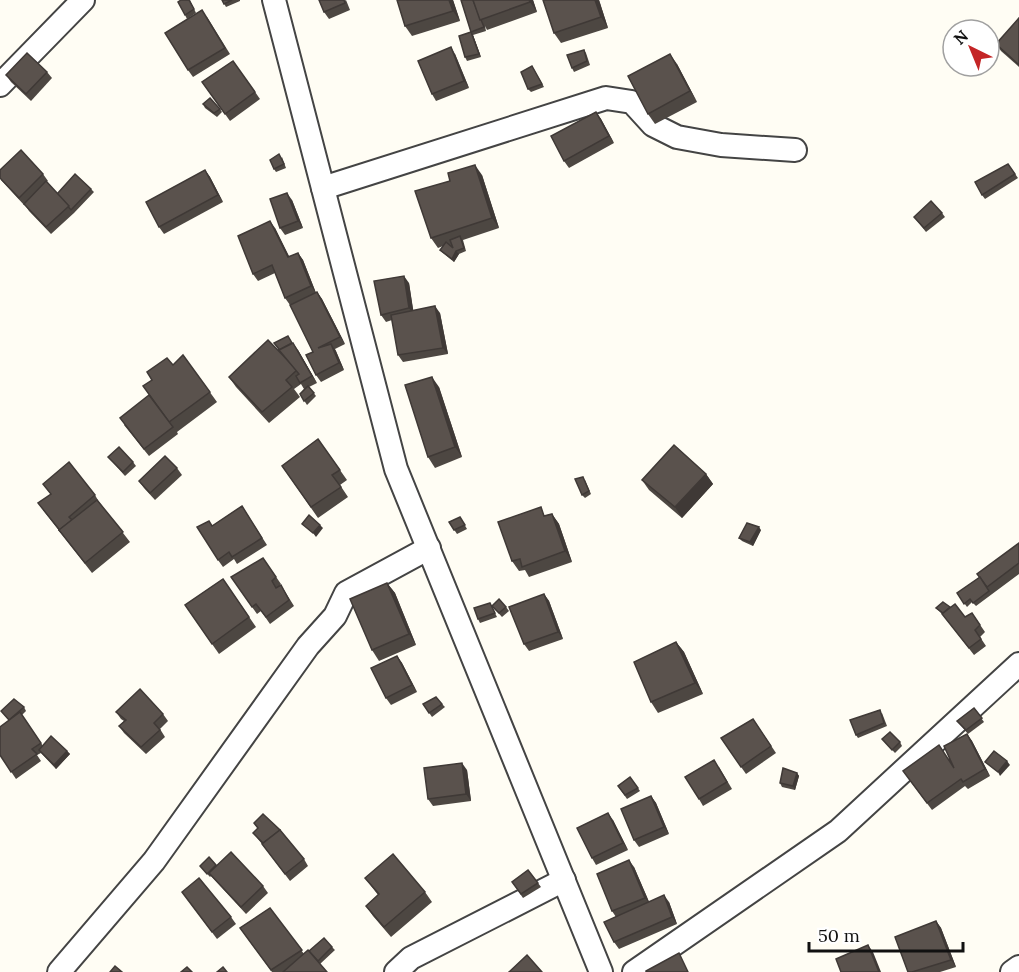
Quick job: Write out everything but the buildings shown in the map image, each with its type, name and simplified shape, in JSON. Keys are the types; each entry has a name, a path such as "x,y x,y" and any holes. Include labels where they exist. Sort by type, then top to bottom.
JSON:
{"street":[{"path":"0,85 83,0"},
{"path":"274,0 396,469 602,972"},
{"path":"323,188 606,98 632,102 653,125 677,137 721,145 795,150"},
{"path":"59,972 154,861 308,646 335,616 346,593 429,548"},
{"path":"634,972 838,831 1019,664"},
{"path":"396,972 411,958 564,880"},
{"path":"1012,972 1019,967"}]}
